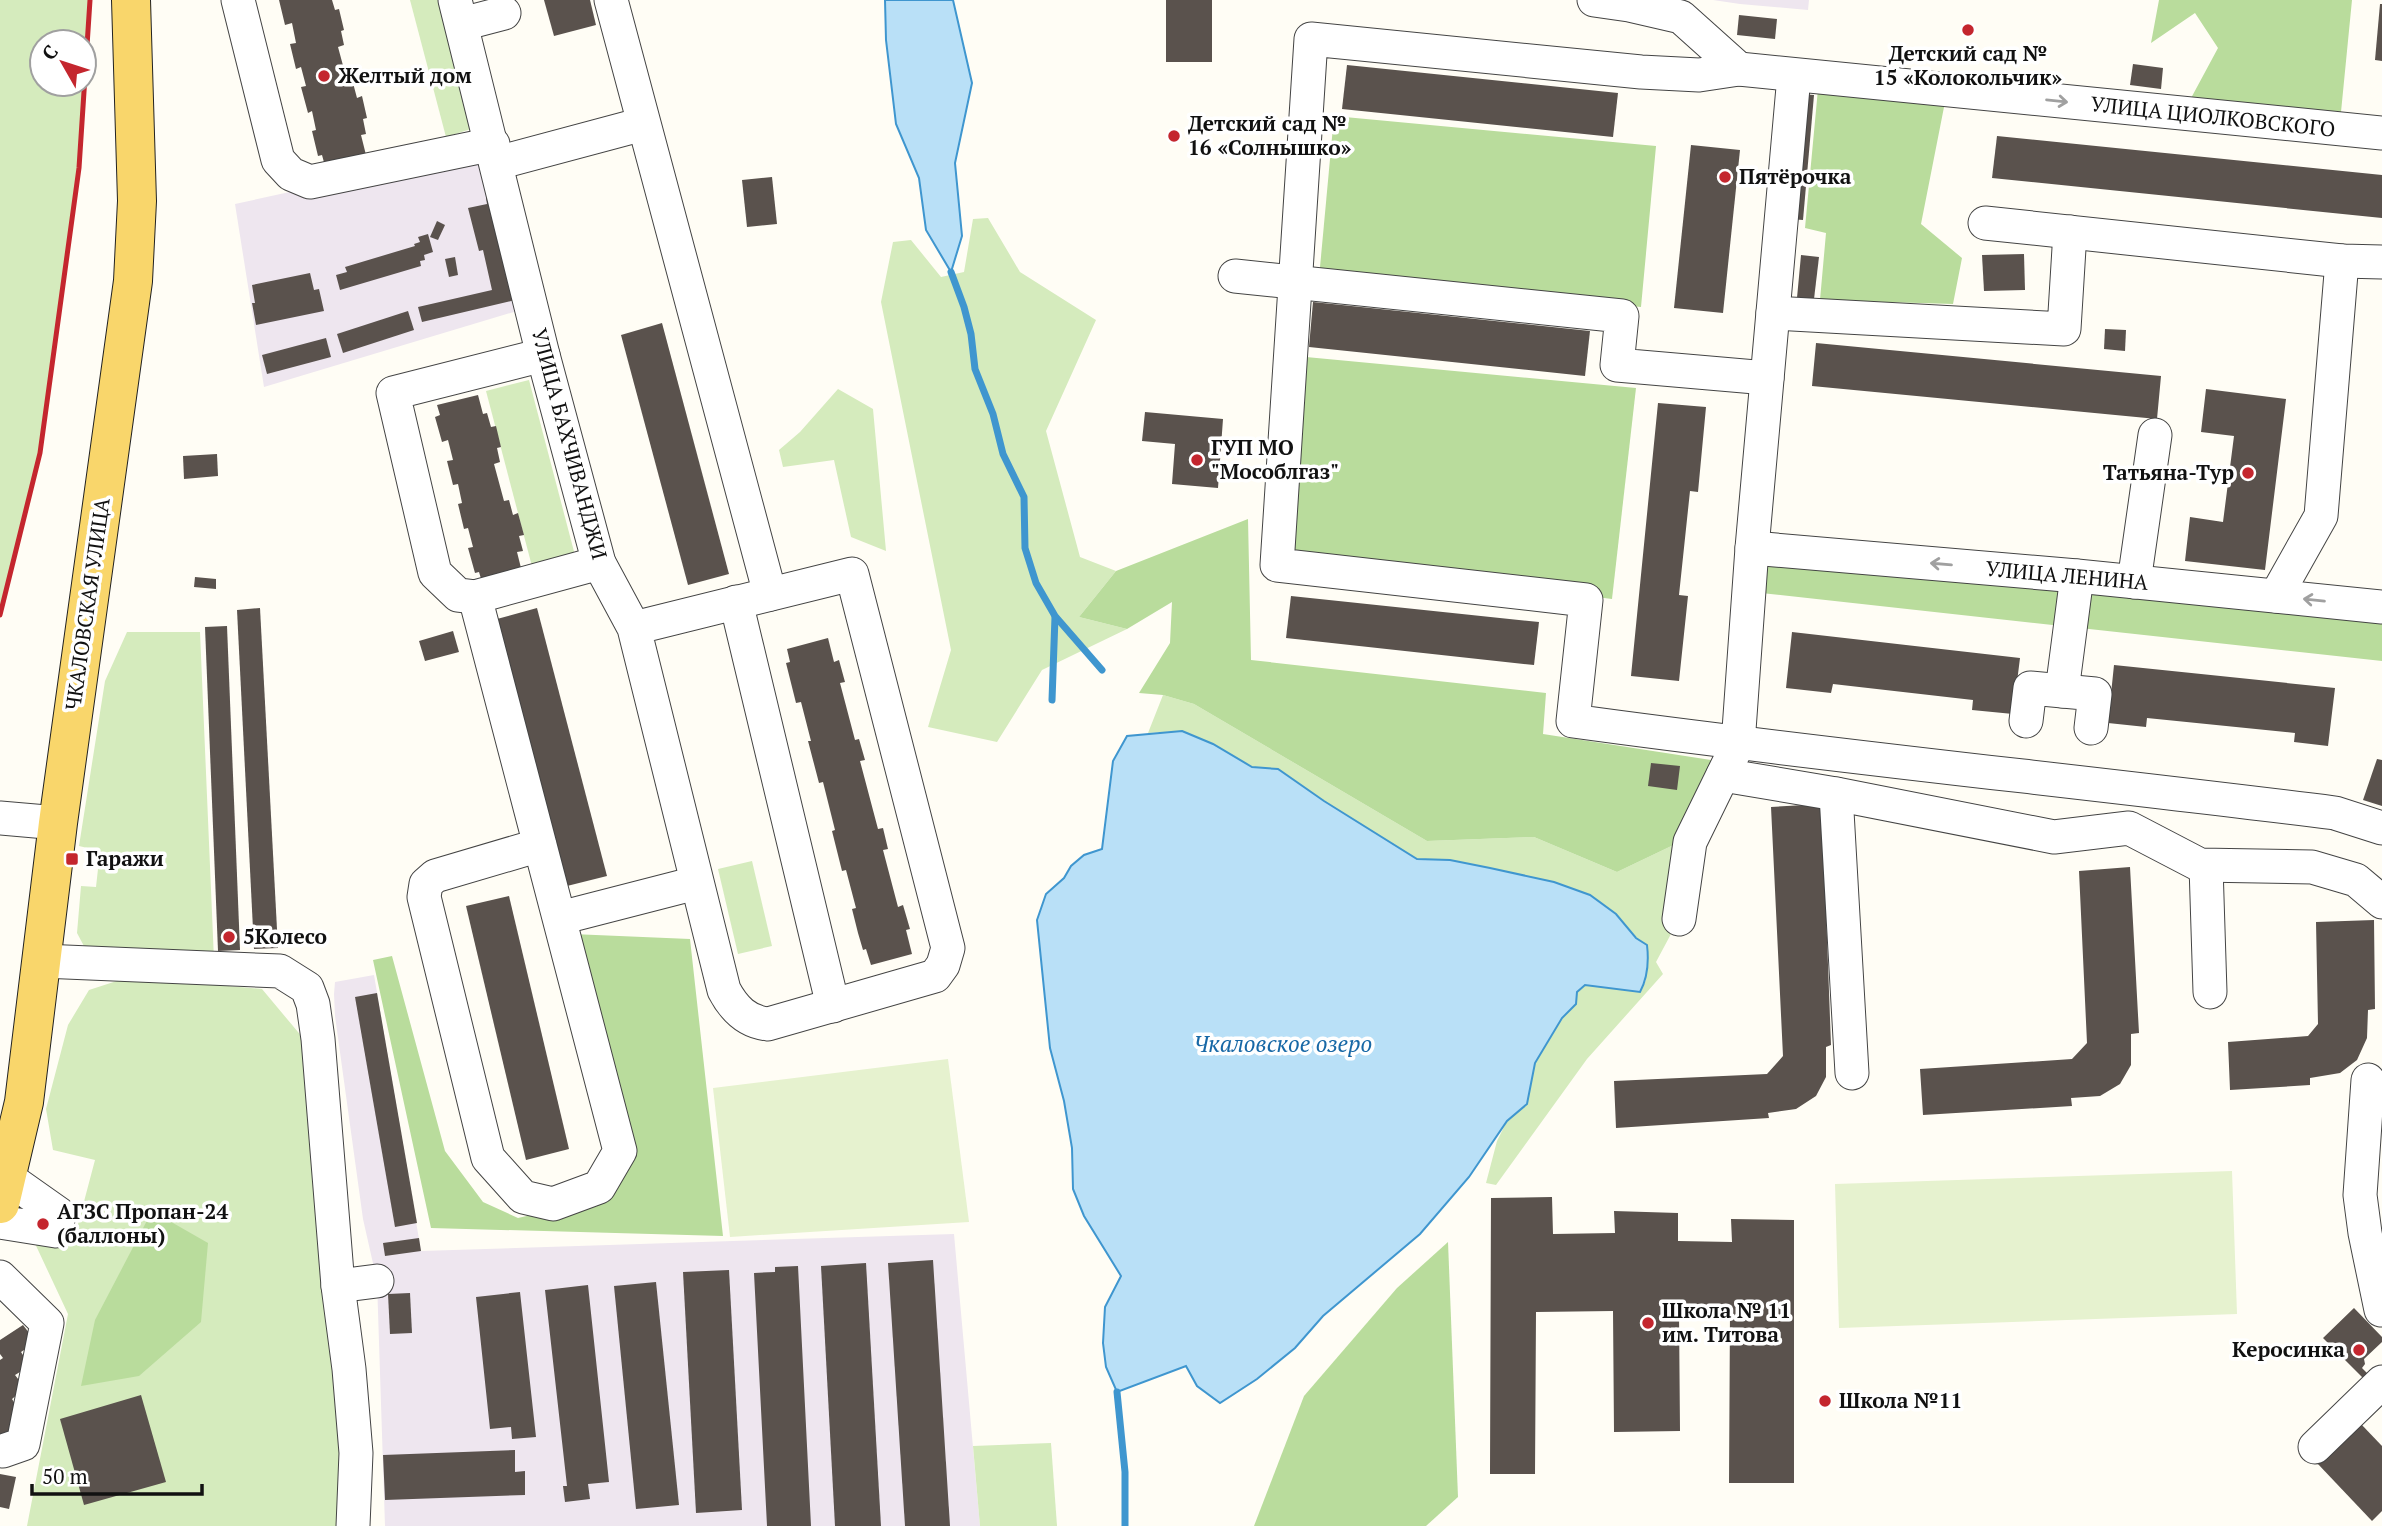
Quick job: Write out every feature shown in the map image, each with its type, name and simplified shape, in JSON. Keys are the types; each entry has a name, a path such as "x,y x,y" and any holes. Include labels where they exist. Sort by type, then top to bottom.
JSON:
{"main road":[{"name":"ЧКАЛОВСКАЯ УЛИЦА","path":"4,1191 24,1102 58,823 133,281 136,201 131,0"}],"street":[{"path":"238,0 278,160 291,174 310,182 495,154 643,124"},
{"path":"611,0 770,594 634,628"},
{"path":"1594,0 1628,2 1681,17 1739,69"},
{"path":"458,12 504,13"},
{"name":"УЛИЦА БАХЧИВАНДЖИ","path":"458,12 543,355 599,564 634,628 724,990 746,1018 768,1024 935,976 943,965 948,948 852,574 770,594"},
{"name":"УЛИЦА ЦИОЛКОВСКОГО","path":"1297,282 1311,39 1641,72 1699,75 1739,69 2382,133"},
{"path":"1679,919 1690,842 1738,744 1752,548 1794,76"},
{"path":"1985,223 2342,261 2382,262"},
{"path":"1773,313 2064,329 2070,232"},
{"path":"2276,596 2321,516 2342,261"},
{"path":"1235,276 1622,316 1617,365 1767,378"},
{"path":"1297,282 1277,565 1586,600 1573,721 1738,744 1953,766 2335,813 2382,828"},
{"path":"543,355 393,393 435,573 457,595 475,597 599,564"},
{"path":"2134,582 2155,435"},
{"name":"УЛИЦА ЛЕНИНА","path":"1752,548 2077,576 2382,607"},
{"path":"2062,691 2077,576"},
{"path":"475,597 560,918 620,1151 599,1187 553,1204 523,1197 488,1158 424,897 426,884 435,876 540,845"},
{"path":"736,602 833,1006"},
{"path":"2026,722 2030,688 2095,694 2091,728"},
{"path":"1723,775 1836,794 2054,837 2129,828 2200,866 2312,867 2356,880 2382,902"},
{"path":"1836,794 1852,1073"},
{"path":"0,818 58,823"},
{"path":"2206,866 2210,992"},
{"path":"560,918 696,883"},
{"path":"42,961 280,971 307,988 313,1004 318,1039 338,1286 349,1369 356,1453 354,1526"},
{"path":"2368,1080 2360,1195 2365,1233 2382,1310"},
{"path":"0,1222 56,1231 60,1214 4,1191"},
{"path":"0,1277 47,1323 23,1444 3,1451"},
{"path":"2349,1279 2382,1310"},
{"path":"338,1286 377,1281"},
{"path":"2315,1447 2382,1382"}],"shaded area":[{"path":"1713,0 1809,0 1808,10"},
{"path":"487,149 527,308 264,387 235,204"},
{"path":"374,975 421,1251 954,1234 980,1526 385,1526 377,1281 363,1219 334,994 335,982"}],"green space":[{"path":"0,0 90,0 88,28 28,28 28,98 84,98 79,168 40,453 0,615"},
{"path":"410,0 449,0 474,128 446,137"},
{"path":"2159,0 2352,0 2341,112 2190,100 2218,48 2195,13 2151,43"},
{"path":"1818,89 1945,102 1921,224 1962,258 1953,304 1820,300 1826,233 1805,228"},
{"path":"1334,116 1656,146 1641,307 1319,278"},
{"path":"988,218 1020,272 1096,320 1046,431 1080,557 1116,571 1079,617 1127,629 1042,670 997,742 928,727 951,650 881,302 893,242 911,240 941,277 964,272 973,219"},
{"path":"1306,357 1636,388 1612,599 1286,558"},
{"path":"529,380 577,563 534,574 486,391"},
{"path":"838,389 873,409 886,551 851,537 834,460 783,467 779,450 800,432"},
{"path":"1248,519 1251,660 1546,693 1543,734 1711,760 1705,815 1684,840 1617,872 1534,837 1427,841 1194,704 1163,695 1139,693 1170,643 1172,602 1127,629 1079,617 1116,571"},
{"path":"1764,560 2382,617 2382,661 1761,593"},
{"path":"127,632 200,632 214,960 85,948 77,933 81,886 96,887 100,851 79,846 105,681"},
{"path":"1163,695 1194,704 1427,841 1534,837 1617,872 1684,840 1679,919 1656,962 1663,974 1587,1059 1496,1185 1486,1183 1497,1141 1507,1121 1527,1104 1535,1063 1562,1018 1576,1004 1577,992 1585,985 1640,992 1646,980 1647,945 1637,938 1616,914 1554,882 1450,860 1417,859 1323,801 1278,769 1252,767 1213,744 1182,731 1148,733"},
{"path":"752,861 772,946 738,954 718,869"},
{"path":"572,934 690,939 723,1236 431,1228 373,960 392,956 445,1151 483,1202 518,1218 597,1200 627,1159"},
{"path":"129,977 262,989 303,1038 358,1526 27,1526 68,1314 31,1235 73,1243 95,1160 53,1150 46,1109 68,1025 89,990"},
{"path":"948,1059 969,1222 730,1237 713,1088"},
{"path":"2232,1171 2237,1314 1839,1328 1835,1184"},
{"path":"152,1211 208,1243 201,1322 139,1376 81,1386 95,1320"},
{"path":"1448,1242 1458,1497 1426,1526 1254,1526 1304,1396 1397,1288"},
{"path":"1051,1443 1057,1526 980,1526 973,1446"}],"water":[{"path":"885,0 953,0 972,83 955,163 962,236 951,272 926,230 919,178 896,124 886,40"},
{"name":"Чкаловское озеро","path":"1182,731 1213,744 1252,767 1278,769 1417,859 1450,860 1490,868 1554,882 1590,895 1616,914 1636,938 1647,945 1648,951 1646,975 1640,992 1585,985 1577,992 1576,1004 1562,1018 1535,1063 1527,1104 1507,1121 1469,1177 1420,1234 1323,1316 1295,1348 1257,1379 1220,1403 1197,1386 1186,1366 1117,1392 1106,1367 1103,1343 1105,1307 1121,1276 1084,1216 1073,1189 1072,1148 1064,1101 1050,1048 1037,920 1046,894 1064,878 1071,866 1084,855 1102,849 1113,761 1127,736"}],"building":[{"name":"Желтый дом","path":"279,0 332,0 335,10 339,9 344,45 338,47 348,84 353,83 357,98 362,96 367,118 363,119 366,134 361,135 366,155 325,166 322,155 318,156 312,131 316,130 312,111 308,113 301,87 306,86 301,67 296,69 290,44 296,43 292,23 285,25"},
{"path":"544,0 590,0 596,25 554,36"},
{"path":"1166,0 1212,0 1212,62 1166,62"},
{"path":"2382,4 2382,61 2375,60"},
{"path":"1739,15 1777,19 1775,39 1737,35"},
{"path":"2133,64 2163,68 2161,89 2130,85"},
{"path":"1347,65 1618,93 1613,137 1342,109"},
{"path":"1801,94 1814,95 1803,220 1790,219"},
{"path":"1997,136 2382,175 2382,218 1992,178"},
{"path":"1691,145 1740,150 1723,313 1674,308"},
{"path":"772,177 777,224 747,227 742,180"},
{"path":"496,196 520,299 422,322 418,307 492,290 483,250 479,251 468,208 487,204 486,198"},
{"path":"437,221 445,225 438,240 430,237"},
{"path":"428,234 433,252 424,255 425,260 420,261 421,266 340,290 336,275 347,272 345,267 415,246 414,244 420,242 418,237"},
{"path":"2024,254 2025,290 1984,291 1982,255"},
{"path":"1801,255 1819,257 1814,299 1797,298"},
{"path":"455,257 458,275 449,277 445,259"},
{"path":"310,273 314,290 319,289 324,311 256,325 252,285"},
{"path":"1313,302 1590,331 1585,376 1309,347"},
{"path":"408,311 414,330 343,353 337,334"},
{"path":"662,323 729,574 688,585 621,335"},
{"path":"2105,329 2126,330 2125,351 2104,349"},
{"path":"326,338 331,357 267,374 262,355"},
{"path":"1816,343 2161,376 2157,419 1812,386"},
{"path":"2206,389 2286,399 2265,570 2185,561 2190,517 2223,522 2234,436 2201,432"},
{"path":"478,395 483,414 487,413 491,427 496,426 501,447 497,448 500,462 494,464 504,501 509,500 513,515 518,513 524,535 519,536 523,551 517,552 522,572 482,582 479,572 475,573 468,548 473,547 468,528 464,529 458,504 462,503 458,484 453,485 447,461 453,460 448,440 442,442 435,417 440,415 437,405"},
{"path":"1658,403 1706,407 1698,492 1690,491 1679,595 1688,596 1679,681 1631,676"},
{"name":"ГУП МО \"Мособлгаз\"","path":"1145,412 1223,419 1218,488 1172,484 1175,444 1142,441"},
{"path":"217,454 218,476 184,479 183,456"},
{"path":"195,577 216,579 216,589 194,587"},
{"path":"1291,596 1539,622 1534,665 1286,638"},
{"path":"260,608 278,948 254,949 237,610"},
{"path":"537,608 607,876 567,886 497,619"},
{"path":"227,626 240,950 218,951 205,627"},
{"path":"453,631 459,652 425,661 419,641"},
{"path":"1792,632 2020,658 2013,714 1972,710 1973,700 1833,684 1831,693 1786,688"},
{"path":"828,638 834,662 839,660 845,682 840,683 855,740 859,739 865,760 860,761 878,829 883,828 888,849 883,850 898,907 903,905 910,929 906,930 912,954 871,965 858,933 852,909 856,908 846,870 842,871 832,831 835,830 823,782 819,783 801,702 796,703 786,663 790,662 787,649"},
{"path":"2114,665 2335,688 2328,746 2294,742 2295,733 2147,718 2146,727 2108,723"},
{"path":"2377,759 2382,760 2382,806 2363,800"},
{"path":"1651,763 1680,766 1677,790 1648,786"},
{"path":"1822,804 1831,1045 1826,1047 1826,1077 1816,1096 1796,1109 1768,1113 1769,1118 1616,1128 1614,1081 1767,1074 1783,1056 1771,807"},
{"path":"2130,867 2139,1033 2131,1034 2131,1065 2120,1084 2100,1096 2071,1098 2072,1106 1923,1115 1920,1069 2072,1059 2087,1043 2079,871"},
{"path":"509,896 569,1149 526,1160 466,906"},
{"path":"2374,920 2375,1009 2368,1010 2367,1038 2357,1060 2340,1073 2310,1078 2310,1085 2230,1090 2228,1042 2308,1036 2318,1024 2316,922"},
{"path":"377,993 417,1223 395,1227 355,997"},
{"path":"1552,1197 1553,1234 1615,1233 1614,1211 1678,1213 1678,1241 1732,1242 1731,1219 1794,1220 1794,1483 1729,1483 1730,1311 1679,1312 1680,1431 1614,1432 1613,1311 1536,1312 1535,1474 1490,1474 1491,1198"},
{"path":"419,1238 421,1251 385,1256 383,1243"},
{"path":"933,1260 950,1526 905,1526 888,1263"},
{"path":"866,1263 881,1526 835,1526 821,1266"},
{"path":"798,1266 811,1526 767,1526 754,1273 775,1272 775,1267"},
{"path":"729,1270 742,1510 696,1513 683,1272"},
{"path":"656,1282 679,1505 636,1509 614,1286"},
{"path":"588,1285 609,1482 588,1484 590,1499 565,1502 563,1486 567,1486 545,1290"},
{"path":"520,1292 536,1437 512,1439 511,1427 490,1429 476,1297"},
{"path":"410,1293 412,1333 390,1334 388,1294"},
{"path":"2354,1308 2382,1337 2382,1342 2364,1359 2362,1368 2368,1374 2363,1378 2323,1338"},
{"path":"23,1325 36,1342 21,1352 30,1366 15,1375 25,1388 12,1399 20,1412 0,1460 0,1360 3,1358 0,1354 0,1340"},
{"path":"141,1395 166,1482 84,1505 60,1419"},
{"path":"2360,1423 2382,1446 2382,1511 2372,1521 2317,1463"},
{"path":"515,1450 515,1472 525,1471 525,1495 385,1500 383,1455"},
{"path":"0,1474 16,1477 9,1509 0,1507"}],"waterway":[{"path":"951,272 971,334 975,369 993,414 1003,454 1024,497 1025,548 1036,583 1055,616 1102,670"},
{"path":"1052,700 1055,617"},
{"path":"1117,1392 1125,1472 1125,1526"}],"railway":[{"path":"0,615 40,453 79,168 90,0"}],"place":[{"name":"Детский сад № 15 «Колокольчик»","path":"1968,30"},
{"name":"Желтый дом","path":"324,76"},
{"name":"Детский сад № 16 «Солнышко»","path":"1174,136"},
{"name":"Пятёрочка","path":"1725,177"},
{"name":"ГУП МО \"Мособлгаз\"","path":"1197,460"},
{"name":"Татьяна-Тур","path":"2248,473"},
{"name":"Гаражи","path":"72,859"},
{"name":"5Колесо","path":"229,937"},
{"name":"АГЗС Пропан-24 (баллоны)","path":"43,1224"},
{"name":"Школа № 11 им. Титова","path":"1648,1323"},
{"name":"Керосинка","path":"2359,1350"},
{"name":"Школа №11","path":"1825,1401"}]}
